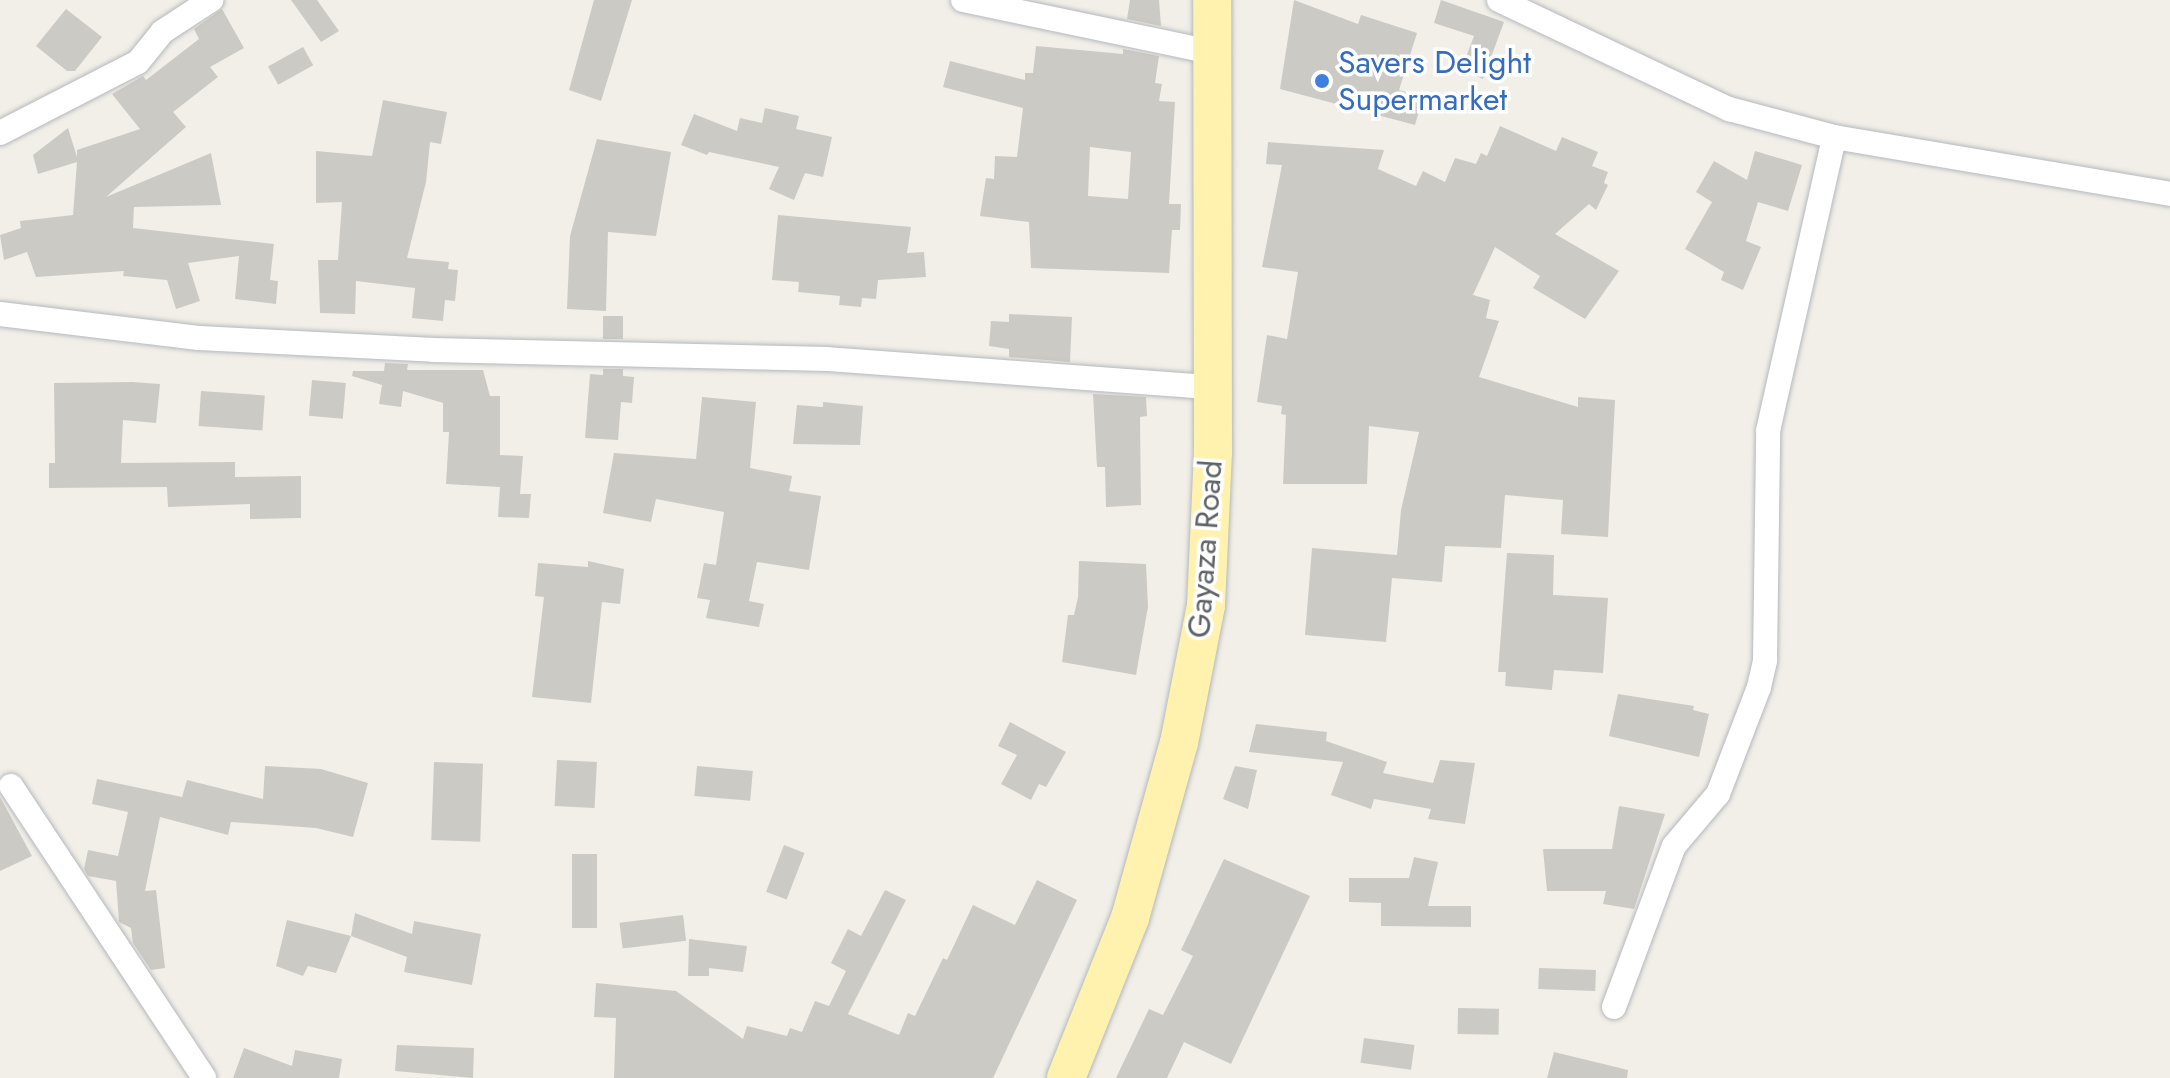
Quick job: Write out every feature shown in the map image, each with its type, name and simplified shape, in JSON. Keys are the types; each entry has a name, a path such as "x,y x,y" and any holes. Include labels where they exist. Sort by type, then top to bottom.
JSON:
{"main road":[{"name":"Gayaza Road","path":"1066,1078 1130,918 1179,743 1206,606 1213,453 1210,387 1212,0"}],"street":[{"path":"0,133 138,62 162,32 211,0"},
{"path":"963,0 1211,52"},
{"path":"1499,0 1729,109 1834,137 2170,194"},
{"path":"1614,1007 1674,846 1718,794 1759,687 1765,660 1768,431 1834,137"},
{"path":"0,314 199,338 434,350 827,359 1210,387"},
{"path":"11,786 204,1078"}],"building":[{"path":"291,0 317,0 339,31 321,42"},
{"path":"594,0 632,0 601,101 569,90"},
{"path":"1130,0 1159,0 1161,26 1127,19"},
{"path":"1294,0 1358,24 1361,15 1417,33 1399,90 1423,97 1415,125 1280,89"},
{"path":"1441,0 1504,22 1483,79 1461,70 1474,36 1434,23"},
{"path":"66,9 102,37 75,71 67,71 36,46"},
{"path":"222,9 244,48 210,67 218,77 173,112 186,127 106,197 211,153 221,205 134,207 133,228 274,244 270,280 278,281 276,304 235,299 239,256 188,263 200,301 176,309 167,280 123,276 124,271 36,277 27,252 4,260 0,235 21,228 20,221 73,215 77,162 38,174 33,155 68,128 77,157 77,150 140,129 112,94 143,76 146,80 199,39 194,29"},
{"path":"1036,46 1123,54 1123,49 1159,56 1155,83 1162,84 1159,101 1175,102 1169,204 1181,204 1180,230 1172,230 1169,273 1031,268 1029,222 980,216 986,178 994,179 995,156 1017,157 1023,108 943,87 950,61 1025,80 1025,73 1033,73","holes":["1090,147 1131,152 1128,199 1088,196"]},
{"path":"303,47 313,65 278,85 268,66"},
{"path":"383,100 447,112 441,144 430,142 426,182 407,258 449,262 448,269 458,270 455,301 445,300 443,321 412,318 415,288 356,281 355,314 320,313 318,260 338,260 342,202 316,203 316,151 372,156"},
{"path":"765,108 799,116 796,129 832,137 823,177 805,173 794,200 769,189 779,167 709,152 707,155 681,145 694,114 737,131 740,118 762,123"},
{"path":"1500,126 1556,151 1562,137 1598,152 1592,166 1608,172 1604,183 1608,185 1596,210 1589,204 1555,234 1619,271 1585,319 1533,288 1540,276 1495,247 1473,295 1490,300 1486,318 1499,321 1479,377 1578,407 1578,397 1615,400 1608,537 1561,534 1563,500 1505,495 1501,548 1445,546 1442,582 1392,578 1386,642 1305,635 1312,548 1397,555 1401,510 1419,432 1369,426 1367,484 1283,484 1286,415 1281,414 1282,406 1257,402 1267,335 1287,339 1298,272 1262,267 1282,165 1266,164 1268,142 1384,150 1378,169 1416,186 1423,171 1445,182 1455,158 1476,164 1481,153 1487,156"},
{"path":"597,139 671,152 656,236 608,232 606,311 567,309 570,236"},
{"path":"1755,151 1802,165 1788,211 1758,202 1746,241 1761,247 1743,290 1721,280 1724,272 1685,249 1712,202 1696,192 1714,161 1747,180"},
{"path":"778,215 911,227 907,253 924,252 926,277 878,280 876,299 862,298 861,307 839,305 840,296 798,292 799,282 772,280"},
{"path":"1009,314 1072,317 1070,362 1009,357 1009,349 989,346 991,321 1009,322"},
{"path":"603,316 623,316 623,339 603,339"},
{"path":"385,363 408,364 407,370 483,370 490,396 500,396 500,455 523,456 520,494 531,494 529,518 498,517 500,487 446,484 449,432 443,432 443,403 403,391 401,407 379,404 382,385 352,376 353,371 384,371"},
{"path":"603,369 623,369 623,376 634,377 632,403 621,402 618,440 585,438 590,374 603,375"},
{"path":"312,380 346,383 343,419 309,416"},
{"path":"54,383 160,384 156,423 123,420 121,463 235,462 235,477 301,476 301,518 250,519 250,504 168,507 167,487 49,488 49,463 55,463"},
{"path":"201,391 265,395 262,430 199,426"},
{"path":"1093,394 1146,397 1147,416 1140,417 1141,505 1106,507 1105,467 1097,467"},
{"path":"702,397 756,402 750,468 792,476 789,491 821,496 809,570 757,562 749,601 764,604 759,627 706,618 710,600 697,598 704,563 716,565 724,512 656,499 651,522 603,513 614,453 696,459"},
{"path":"823,402 863,406 860,445 793,444 797,405 823,407"},
{"path":"1507,553 1554,555 1553,595 1608,598 1603,673 1554,670 1552,690 1505,686 1506,672 1498,672"},
{"path":"588,561 624,569 620,604 602,602 591,703 532,697 544,597 535,596 538,563 588,567"},
{"path":"1079,561 1146,564 1148,607 1136,675 1062,662 1068,615 1074,615 1078,597"},
{"path":"1618,694 1694,706 1693,710 1709,714 1699,757 1609,736"},
{"path":"1010,722 1066,752 1046,787 1039,784 1031,800 1001,784 1017,755 998,746"},
{"path":"1256,724 1327,732 1326,741 1387,762 1383,773 1433,783 1440,760 1475,763 1465,824 1428,819 1431,809 1374,799 1371,809 1331,795 1343,762 1249,752"},
{"path":"557,760 597,762 595,808 555,806"},
{"path":"434,762 483,764 480,842 431,840"},
{"path":"265,766 321,769 368,783 353,837 316,828 231,822 228,835 160,817 145,891 156,890 165,968 151,970 133,943 131,928 119,922 116,881 88,876 84,869 88,850 118,856 128,812 92,804 97,779 182,797 187,780 263,799"},
{"path":"697,766 753,771 750,801 694,796"},
{"path":"1235,766 1257,770 1248,809 1223,799"},
{"path":"0,797 32,856 0,871"},
{"path":"1619,806 1665,814 1634,909 1603,904 1606,891 1547,891 1543,849 1612,849"},
{"path":"784,845 805,853 787,900 766,892"},
{"path":"572,854 597,854 597,928 572,928"},
{"path":"1414,857 1438,862 1428,906 1471,906 1471,927 1381,926 1381,903 1349,902 1349,878 1409,878"},
{"path":"1224,859 1310,896 1231,1064 1184,1042 1167,1078 1116,1078 1149,1009 1163,1015 1193,956 1181,950"},
{"path":"1037,880 1077,900 993,1078 614,1078 616,1018 594,1017 596,983 676,991 743,1039 747,1026 787,1036 790,1028 802,1032 815,1001 829,1006 846,971 831,963 848,929 861,936 885,890 906,900 848,1014 899,1035 908,1013 915,1016 943,958 947,960 973,905 1015,925"},
{"path":"355,913 412,934 414,921 481,934 472,985 404,972 407,957 351,936"},
{"path":"683,915 686,941 623,949 619,923"},
{"path":"287,920 351,936 336,973 308,966 303,976 276,966"},
{"path":"689,939 747,946 743,972 709,968 709,976 688,976"},
{"path":"1539,968 1596,970 1595,991 1538,989"},
{"path":"1458,1008 1499,1009 1499,1035 1458,1034"},
{"path":"1364,1038 1415,1045 1411,1070 1361,1063"},
{"path":"397,1045 474,1048 473,1078 395,1071"},
{"path":"244,1048 292,1066 295,1050 342,1059 339,1078 233,1078"},
{"path":"1554,1052 1628,1070 1627,1078 1547,1078"}],"place":[{"name":"Savers Delight Supermarket","path":"1322,81"}]}
